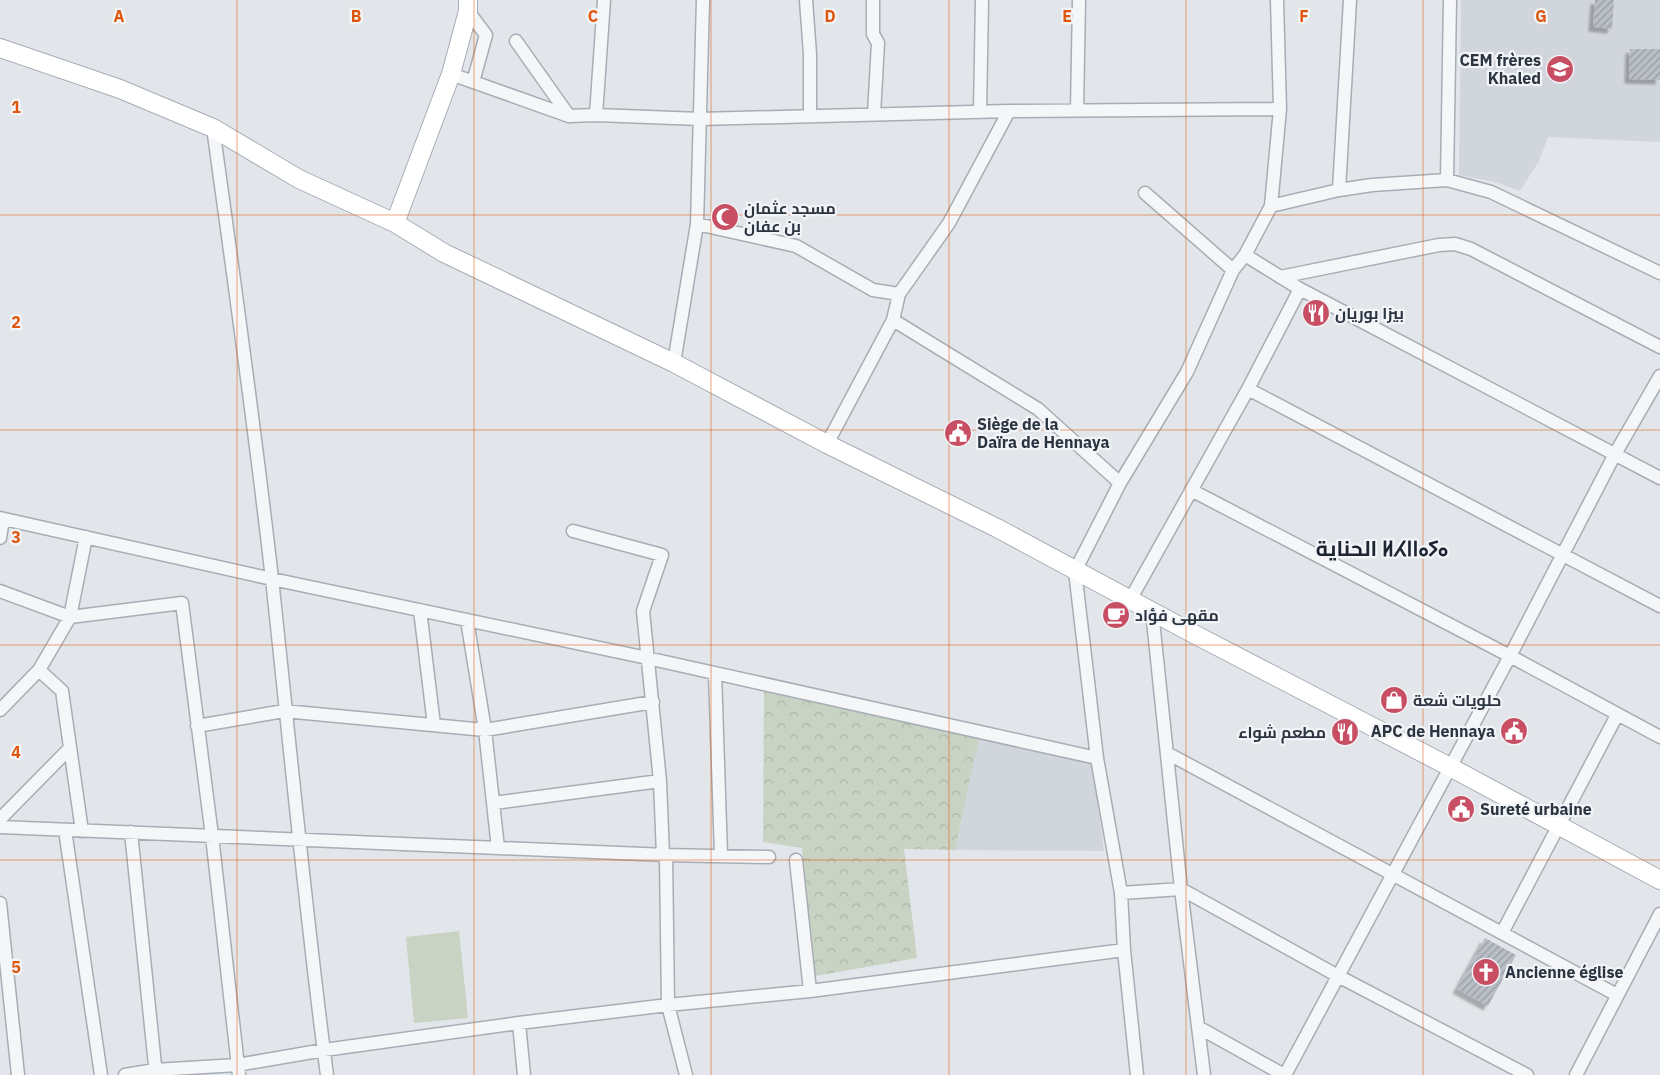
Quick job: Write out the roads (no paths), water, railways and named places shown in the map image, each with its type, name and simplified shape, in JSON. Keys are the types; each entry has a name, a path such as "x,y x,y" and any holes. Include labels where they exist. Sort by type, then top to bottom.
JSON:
{"main road":[{"path":"395,223 451,74 468,6"},
{"path":"0,48 120,90 213,128 299,179 395,223 444,253 674,363 826,444 997,528 1660,880"}],"street":[{"path":"596,115 604,0"},
{"path":"674,363 697,224 702,0"},
{"path":"806,0 810,54 810,116"},
{"path":"873,0 873,34 878,43 874,114"},
{"path":"980,112 982,0"},
{"path":"1077,110 1079,0"},
{"path":"1137,1075 1124,950 1121,893 1097,758 1075,571 1120,483 1187,372 1233,270 1245,255 1271,206 1280,109 1277,0"},
{"path":"1339,190 1350,0"},
{"path":"1447,180 1450,0"},
{"path":"468,6 486,35 473,82"},
{"path":"516,41 569,116"},
{"path":"451,74 569,116 596,115 700,119 1009,111 1280,109"},
{"path":"826,444 893,320 899,294 949,223 1009,111"},
{"path":"213,128 242,338 272,579 298,839 327,1075"},
{"path":"1271,206 1339,190 1372,185 1447,180 1491,192 1660,273"},
{"path":"1145,193 1233,270"},
{"path":"697,224 796,246 873,290 899,294"},
{"path":"1280,277 1439,245 1455,244 1471,249 1660,347"},
{"path":"1245,255 1300,289 1660,478"},
{"path":"1130,600 1248,389 1300,289"},
{"path":"893,320 1038,409 1120,483"},
{"path":"1198,1027 1285,1075 1510,656 1615,454 1660,376"},
{"path":"1248,389 1660,606"},
{"path":"1191,490 1510,656 1660,737"},
{"path":"0,538 2,518 272,579 649,658 1097,758"},
{"path":"572,531 662,555 643,611 660,781 668,1005 686,1075"},
{"path":"0,710 39,670 70,617 86,537"},
{"path":"0,591 70,617 182,604 212,836 238,1070"},
{"path":"420,610 434,725"},
{"path":"1152,611 1181,889 1204,1075"},
{"path":"467,620 485,730 498,848"},
{"path":"39,670 62,691 82,830"},
{"path":"715,673 721,855"},
{"path":"197,726 284,711 485,730 653,702"},
{"path":"1502,933 1617,715"},
{"path":"0,819 70,748"},
{"path":"1166,753 1617,995"},
{"path":"494,803 660,781"},
{"path":"0,827 664,855 768,857"},
{"path":"64,830 101,1075"},
{"path":"131,832 155,1073"},
{"path":"796,860 810,991"},
{"path":"1121,893 1181,889 1338,976 1527,1075"},
{"path":"0,903 18,1075"},
{"path":"1576,1075 1660,914"},
{"path":"125,1075 238,1070 324,1050 519,1023 668,1005 810,991 1124,950"},
{"path":"519,1023 524,1075"}],"place":[{"name":"CEM frères Khaled","path":"1560,69"},
{"name":"مسجد عثمان بن عفان","path":"725,217"},
{"name":"بيزا بوريان","path":"1316,313"},
{"name":"Siège de la Daïra de Hennaya","path":"958,433"},
{"name":"مقهى فؤاد","path":"1116,615"},
{"name":"حلويات شعة","path":"1394,700"},
{"name":"APC de Hennaya","path":"1514,731"},
{"name":"مطعم شواء","path":"1345,732"},
{"name":"Sureté urbaine","path":"1461,809"},
{"name":"Ancienne église","path":"1486,972"}],"district":[{"name":"الحناية ⵍⵃⵏⵏⴰⵢⴰ","path":"1382,549"}]}
